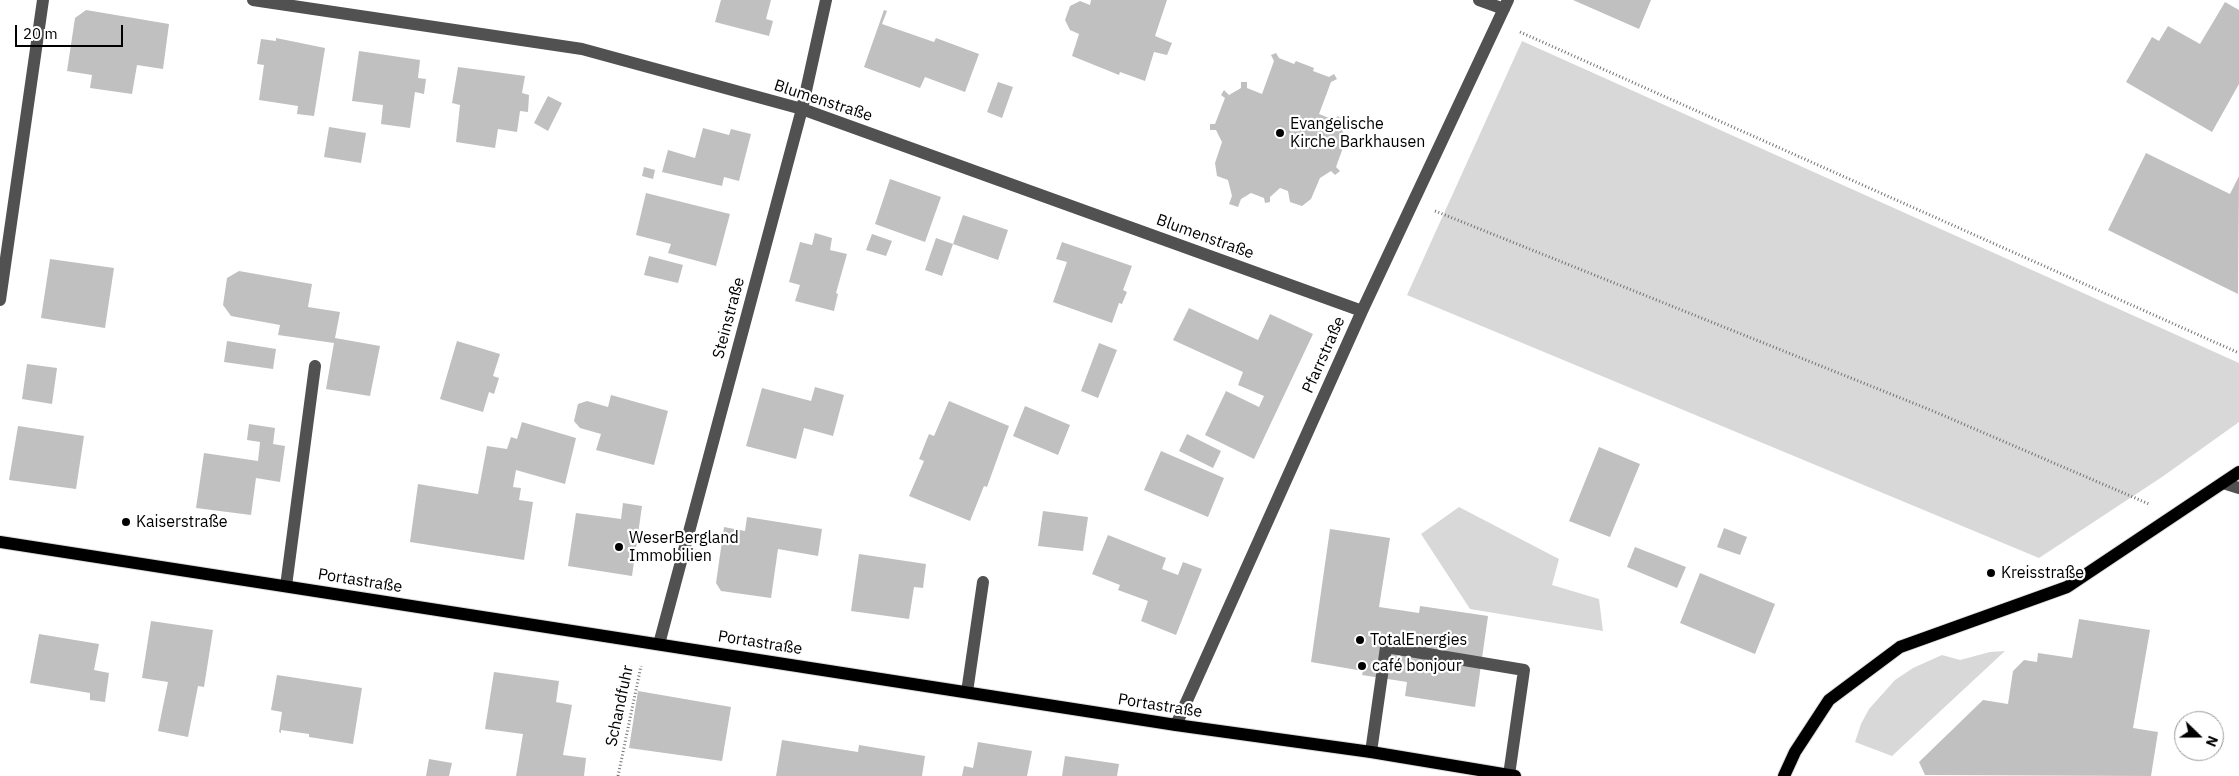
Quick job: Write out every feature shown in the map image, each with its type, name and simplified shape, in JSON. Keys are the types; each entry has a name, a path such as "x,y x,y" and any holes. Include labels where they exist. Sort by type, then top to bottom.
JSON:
{"main road":[{"path":"1784,776 1795,752 1829,700 1900,647 2067,586 2239,472"},
{"name":"Portastraße","path":"0,542 1176,726 1371,752 1512,776"}],"street":[{"path":"0,300 43,0"},
{"name":"Blumenstraße","path":"253,0 582,49 802,109 1362,311"},
{"name":"Steinstraße","path":"652,643 802,109 826,0"},
{"path":"1479,0 1506,4"},
{"name":"Pfarrstraße","path":"1176,726 1362,311 1506,4"},
{"path":"286,586 315,366"},
{"path":"2223,483 2239,488"},
{"path":"968,692 983,582"},
{"path":"1371,752 1386,647 1484,663 1524,670 1512,776"}],"path":[{"path":"1498,22 2239,353"},
{"path":"1413,203 1933,411 2146,502 2171,518"},
{"name":"Schandfuhr","path":"618,776 652,643"}],"shaded area":[{"path":"1522,41 2239,363 2239,422 2162,477 2039,558 1407,295"},
{"path":"1459,507 1559,559 1552,585 1599,599 1603,631 1470,609 1421,534"},
{"path":"2005,651 1892,756 1855,742 1861,724 1869,709 1895,680 1913,668 1942,655 1960,660 1990,652"}],"building":[{"path":"721,0 771,0 766,19 773,21 769,36 715,22"},
{"path":"1091,0 1167,0 1155,36 1172,43 1167,55 1154,52 1145,81 1120,72 1119,75 1072,56 1079,34 1070,30 1065,20 1070,6 1080,1 1090,5"},
{"path":"1573,0 1651,0 1639,29"},
{"path":"2225,2 2239,10 2239,84 2212,132 2126,82 2152,37 2159,41 2168,26 2200,44"},
{"path":"86,10 169,24 163,69 137,65 132,94 90,88 92,75 67,71 75,18"},
{"path":"884,10 887,11 882,24 934,42 936,38 979,54 965,92 925,77 920,88 864,67"},
{"path":"276,38 325,48 314,116 297,114 298,106 259,100 264,65 257,64 261,39 276,41"},
{"path":"359,51 420,60 418,78 426,79 424,94 415,92 410,128 381,124 383,105 352,101"},
{"name":"Evangelische Kirche Barkhausen","path":"1276,53 1279,58 1294,64 1296,61 1314,68 1313,71 1329,77 1334,74 1337,79 1331,82 1319,114 1334,120 1338,116 1342,120 1339,124 1345,136 1350,136 1350,142 1345,142 1336,167 1340,171 1335,175 1331,171 1320,178 1311,199 1302,206 1290,202 1288,191 1280,188 1270,197 1270,202 1265,203 1264,198 1251,193 1241,199 1238,207 1229,204 1232,196 1228,180 1217,176 1215,163 1222,142 1216,130 1210,130 1210,124 1215,124 1225,98 1221,95 1224,90 1229,95 1241,88 1241,82 1247,82 1247,88 1262,94 1274,61 1271,55"},
{"path":"458,67 525,76 522,93 529,95 528,112 520,111 517,132 498,129 495,148 456,142 460,105 452,103"},
{"path":"998,82 1013,87 1002,118 987,112"},
{"path":"548,96 562,103 548,131 534,123"},
{"path":"329,127 366,133 361,163 324,157"},
{"path":"703,128 729,135 731,129 751,134 739,181 724,177 722,186 662,172 668,150 695,158"},
{"path":"2146,153 2230,194 2239,176 2238,294 2108,230"},
{"path":"644,167 655,170 653,179 642,176"},
{"path":"890,179 941,197 925,242 875,224"},
{"path":"646,193 730,214 716,266 668,253 671,244 636,235"},
{"path":"963,215 1008,230 998,260 953,244"},
{"path":"815,233 832,238 830,250 847,254 836,293 838,294 834,311 795,301 800,285 789,282 800,242 812,245"},
{"path":"872,234 892,241 886,256 866,250"},
{"path":"936,238 953,244 942,276 925,270"},
{"path":"1062,242 1132,266 1123,290 1127,292 1122,304 1119,303 1112,323 1053,302 1067,262 1056,259"},
{"path":"649,256 683,265 678,283 644,275"},
{"path":"50,259 114,268 105,328 41,318"},
{"path":"239,271 312,284 308,307 340,312 335,338 380,346 370,396 326,389 334,343 278,335 280,325 231,316 223,305 227,278"},
{"path":"1189,308 1258,340 1270,314 1313,334 1254,459 1205,435 1226,391 1259,407 1264,396 1238,385 1243,372 1173,340"},
{"path":"227,341 276,349 273,369 224,362"},
{"path":"457,341 500,354 493,376 499,378 494,394 489,392 483,412 440,399"},
{"path":"1099,343 1117,350 1098,398 1081,391"},
{"path":"27,364 57,368 52,404 22,399"},
{"path":"815,387 844,395 833,436 804,428 796,459 746,446 762,388 811,401"},
{"path":"611,395 668,411 654,465 596,450 601,434 580,428 574,421 578,404 587,401 608,407"},
{"path":"949,401 1009,426 987,487 984,486 970,521 909,496 924,461 919,459 929,434 934,436"},
{"path":"1025,406 1070,425 1058,455 1013,436"},
{"path":"522,422 576,438 565,484 516,470 513,487 521,488 519,500 533,502 524,560 410,542 418,484 478,494 487,446 507,449 511,437 517,439"},
{"path":"249,424 275,428 273,444 285,446 280,482 256,478 251,515 196,508 204,453 258,461 260,442 247,440"},
{"path":"18,426 84,436 76,489 9,480"},
{"path":"1187,434 1221,451 1213,468 1179,451"},
{"path":"1599,447 1640,464 1610,537 1569,521"},
{"path":"1161,451 1224,478 1208,517 1144,490"},
{"path":"623,503 642,506 632,576 568,566 576,513 621,519"},
{"path":"1043,511 1088,517 1083,551 1038,546"},
{"path":"747,517 822,529 818,556 778,549 771,598 721,591 716,583 724,527 745,531"},
{"path":"1724,528 1747,537 1740,555 1717,547"},
{"path":"1330,529 1390,538 1379,607 1419,613 1420,606 1488,616 1475,707 1405,696 1407,682 1362,675 1363,671 1311,662"},
{"path":"1108,535 1166,558 1162,569 1178,575 1183,562 1202,569 1176,635 1141,621 1148,601 1118,590 1120,585 1092,574"},
{"path":"1635,547 1686,567 1677,588 1627,567"},
{"path":"859,554 926,564 923,588 914,587 909,619 851,611"},
{"path":"1700,573 1775,604 1755,654 1680,623"},
{"path":"2079,619 2150,630 2133,728 2158,732 2151,776 1925,775 1919,762 1983,700 2008,704 2013,671 2024,660 2037,662 2038,653 2072,658"},
{"path":"151,621 213,630 204,687 198,686 188,737 158,731 168,682 142,678"},
{"path":"39,634 99,644 94,670 109,673 105,702 90,700 90,693 30,683"},
{"path":"494,672 559,681 556,702 572,705 563,755 586,758 584,776 516,776 523,734 485,729"},
{"path":"277,675 362,688 353,744 309,737 309,734 281,730 281,733 279,732 282,712 271,710"},
{"path":"638,691 731,707 722,761 629,748"},
{"path":"782,740 858,752 859,745 925,756 922,776 776,776"},
{"path":"978,742 1032,751 1027,776 962,776 964,766 973,768"},
{"path":"1065,756 1119,764 1117,776 1062,776"},
{"path":"429,759 452,763 449,776 426,776"}],"place":[{"name":"Evangelische Kirche Barkhausen","path":"1280,133"},
{"name":"Kaiserstraße","path":"126,522"},
{"name":"WeserBergland Immobilien","path":"619,547"},
{"name":"Kreisstraße","path":"1991,573"},
{"name":"TotalEnergies","path":"1360,640"},
{"name":"café bonjour","path":"1362,666"}]}
